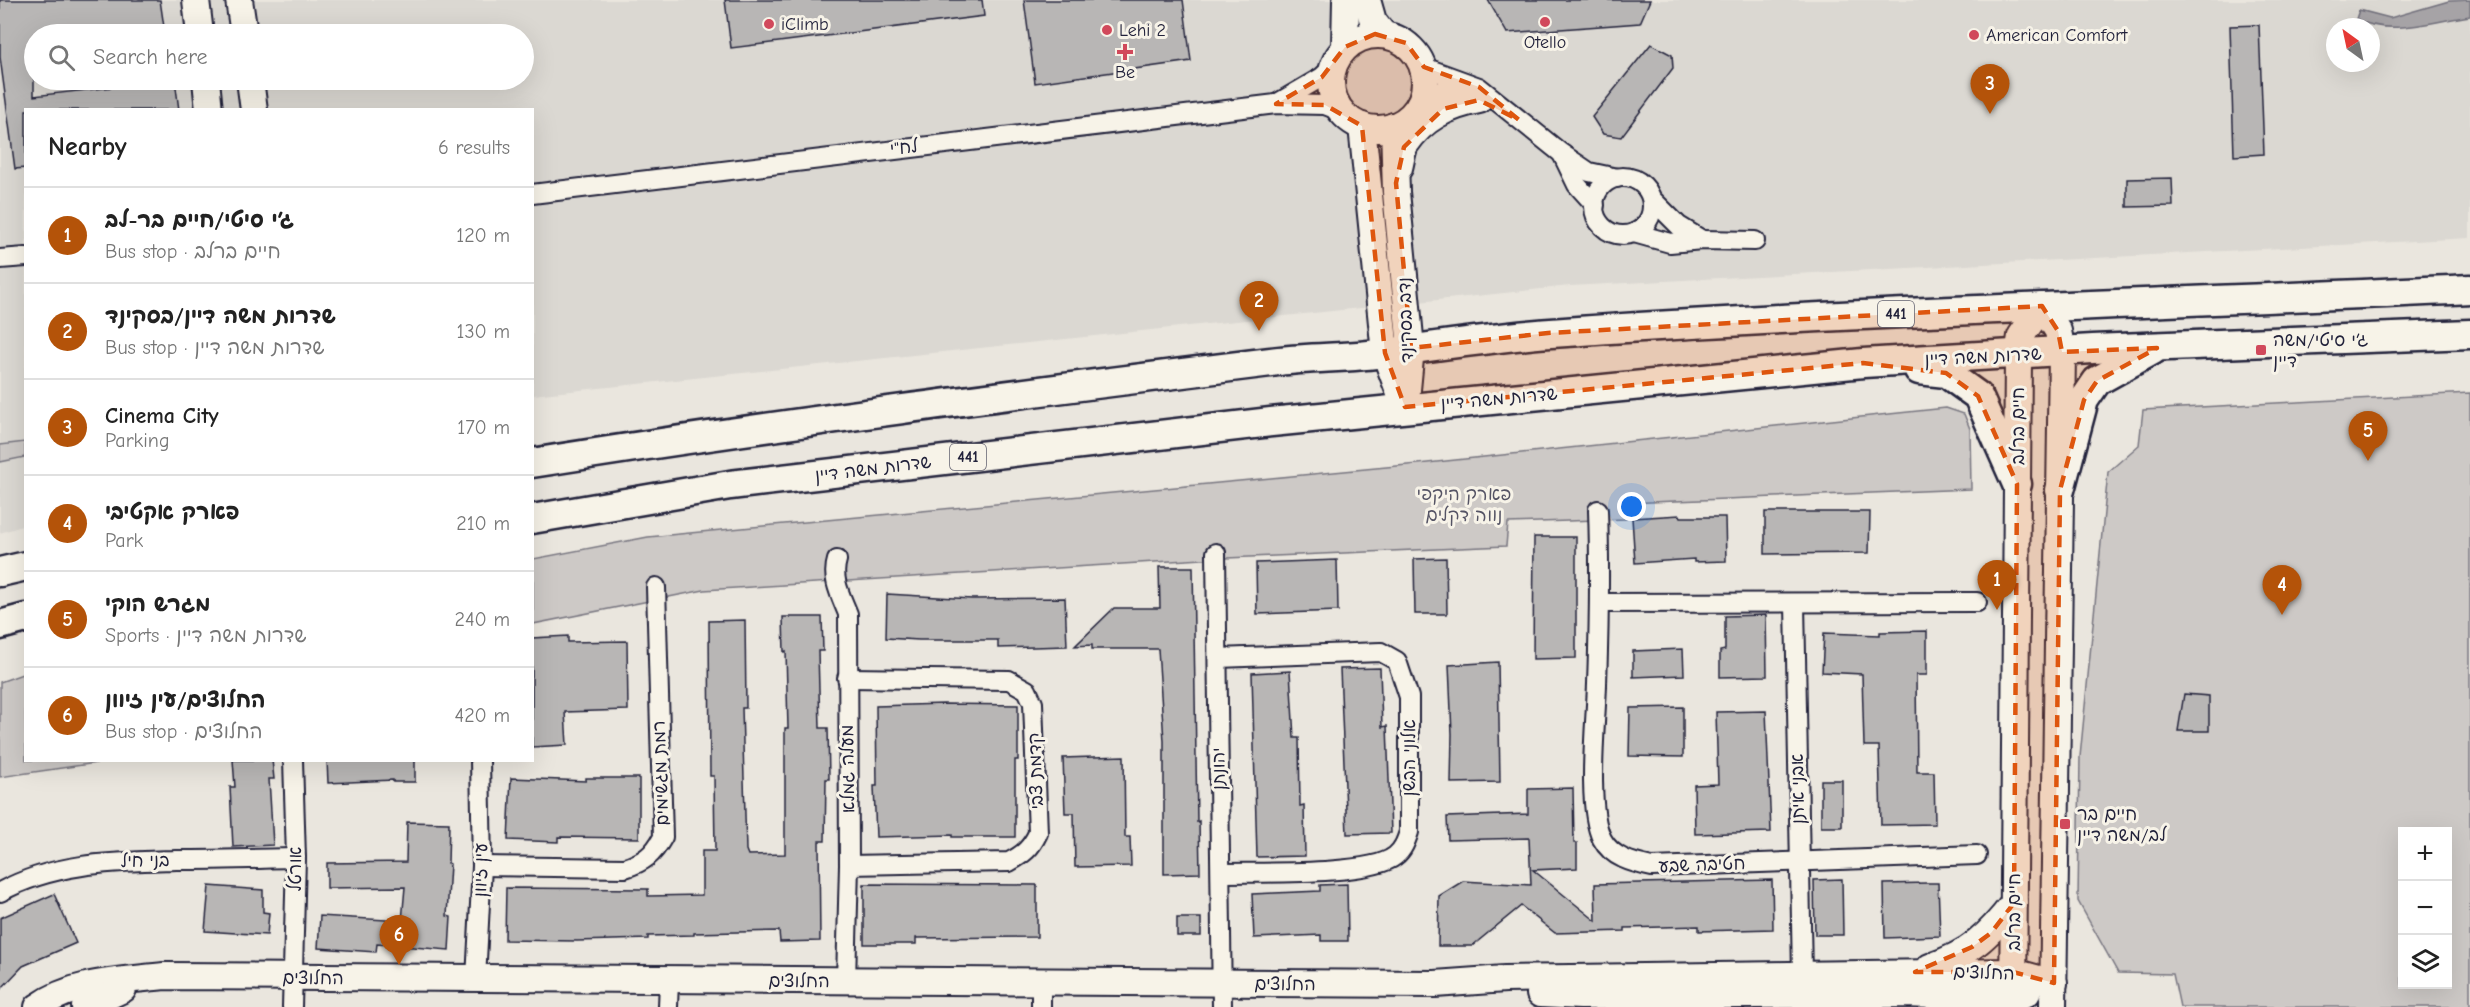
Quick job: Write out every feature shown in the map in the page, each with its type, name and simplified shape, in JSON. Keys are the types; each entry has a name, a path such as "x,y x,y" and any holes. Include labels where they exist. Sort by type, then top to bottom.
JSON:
{"main road":[{"name":"441","path":"534,463 701,436 1286,360 1548,333 2042,306 2470,289"},
{"name":"שדרות משה דיין","path":"534,519 741,484 1405,408 1863,363 2470,334"},
{"path":"2060,490 2084,400 2097,381 2157,348"},
{"path":"1863,363 1946,373 1972,389 1978,396 2017,484"},
{"path":"0,572 24,566"},
{"path":"0,626 24,619"}],"street":[{"path":"196,0 199,24"},
{"path":"239,0 243,24"},
{"path":"1339,57 1359,38 1375,34 1406,43 1416,53 1424,67 1426,81 1423,97 1416,110 1394,126 1377,129 1352,119 1338,107 1332,92 1331,76 1339,57 1346,0"},
{"path":"1367,0 1373,21 1384,35"},
{"name":"לח\"י","path":"1276,104 1322,77 1339,57"},
{"path":"1424,67 1479,87 1561,153 1589,172 1635,180 1678,226 1702,240"},
{"path":"1423,97 1438,89 1451,90 1479,100 1519,120"},
{"path":"207,90 209,108"},
{"path":"251,90 254,108"},
{"path":"1396,183 1404,147 1425,123 1443,109 1479,100"},
{"name":"לח\"י","path":"534,194 1276,104 1325,105 1352,119"},
{"name":"נדב בסקינד","path":"1352,119 1398,350 1405,408"},
{"name":"נדב בסקינד","path":"1394,126 1398,350"},
{"path":"1561,153 1577,185 1595,206"},
{"path":"1617,178 1601,188 1595,206 1596,215 1607,230 1625,235 1642,228 1648,220 1653,200"},
{"path":"1634,233 1670,243 1702,240 1755,241"},
{"path":"0,259 24,257"},
{"path":"2042,306 2058,331 2062,352 2053,995"},
{"name":"חיים ברלב","path":"2013,1003 2018,356 2021,336 2042,306"},
{"name":"חטיבה שבע","path":"1598,516 1600,603 1593,803 1596,822 1603,841 1615,854 1628,862 1652,867 1977,855"},
{"name":"יהונתן","path":"1216,556 1222,995"},
{"name":"מעלה גמלא","path":"835,565 835,581 848,614 849,865 846,981"},
{"name":"רמת מגשימים","path":"482,866 625,868 641,863 655,852 663,837 656,587"},
{"path":"1600,603 1977,602"},
{"name":"אבני איתן","path":"1795,603 1802,975"},
{"name":"אלוני הבשן","path":"1218,657 1381,652 1397,661 1408,697 1409,832 1404,847 1395,857 1362,868 1221,873"},
{"name":"קדמת צבי","path":"847,678 1009,680 1027,690 1033,703 1038,833 1032,846 1023,855 1009,862 849,865"},
{"name":"אורטל","path":"292,1007 296,858 293,762"},
{"name":"עין זיוון","path":"476,979 482,866 480,762"},
{"name":"בני חיל","path":"0,892 16,883 58,868 101,862 296,858"},
{"path":"1928,1007 1910,983 1954,958 1991,933 2014,903"},
{"name":"החלוצים","path":"38,1007 64,992 92,985 164,976 846,981 1041,995 1222,995 1435,984 1581,996 1910,983 2013,972 2053,995"},
{"name":"החלוצים","path":"1537,994 1802,975 1910,983 2013,1003 2053,995"},
{"name":"החלוצים","path":"85,1007 137,983 164,976"},
{"path":"668,1007 669,980"}],"highlighted area":[{"path":"1375,34 1406,43 1424,67 1479,87 1519,120 1479,100 1443,109 1404,147 1396,183 1411,348 1548,333 2042,306 2058,331 2062,352 2157,348 2097,381 2084,400 2060,490 2054,983 2013,972 1915,972 1972,947 1991,933 2014,903 2017,484 1978,396 1946,373 1863,363 1405,407 1385,353 1362,126 1325,105 1276,104 1322,77 1345,47"}],"shaded area":[{"path":"0,0 2470,0 2470,238 1570,286 534,395 534,108 24,108 24,525 0,533"},
{"path":"2470,0 2470,16 2398,27 2380,26 2380,18 2356,18 2359,10 2390,18 2449,1"}],"green space":[{"path":"2470,393 2470,1007 2180,1007 2173,974 2118,973 2078,901 2080,757 2108,472 2139,445 2143,410"},
{"name":"פארק היקפי נווה דקלים","path":"1946,408 1964,414 1970,429 1971,489 1626,503 1626,519 1508,523 1506,546 1203,559 704,590 534,624 534,559 648,537 1418,464"},
{"path":"24,442 24,457 0,462 0,445"},
{"path":"24,673 24,762 103,762 0,777 0,682"}],"building":[{"path":"0,0 160,0 164,24 24,24 24,90 34,90 34,96 87,90 176,90 179,108 24,108 24,168 15,169 0,57"},
{"path":"725,0 982,0 984,16 731,48"},
{"name":"Lehi 2","path":"1024,0 1183,0 1191,61 1035,83"},
{"path":"1488,0 1650,0 1640,23 1507,33"},
{"path":"2259,25 2264,154 2234,156 2230,26"},
{"path":"1651,44 1672,55 1673,68 1621,137 1603,134 1592,117"},
{"path":"2172,178 2173,206 2127,207 2127,179"},
{"path":"1765,512 1870,512 1869,553 1765,554"},
{"path":"1680,515 1681,517 1725,517 1726,561 1694,562 1694,559 1635,563 1632,518"},
{"path":"1534,537 1576,537 1576,658 1533,659"},
{"path":"1446,558 1447,614 1415,614 1414,559"},
{"path":"1337,560 1338,611 1257,614 1256,563"},
{"path":"1159,567 1193,567 1197,822 1199,821 1200,873 1164,874 1164,741 1158,649 1092,649 1092,645 1075,646 1114,608 1160,608"},
{"path":"887,594 972,599 1065,598 1067,646 998,648 998,640 886,638"},
{"path":"1766,615 1767,676 1720,677 1720,651 1725,650 1725,616"},
{"path":"783,617 822,617 823,651 818,651 820,728 828,728 829,779 826,779 825,841 819,841 820,941 780,942 779,931 694,933 694,935 648,936 648,939 505,940 506,888 648,889 648,896 702,895 702,851 715,851 714,776 710,776 709,621 745,620 746,708 742,708 746,850 748,855 785,854 785,728 788,728"},
{"path":"1927,631 1927,675 1916,675 1917,772 1934,772 1935,824 1881,825 1879,746 1864,746 1862,674 1822,672 1824,633 1880,635 1880,632"},
{"path":"568,636 568,642 627,641 628,710 565,712 567,745 534,747 534,638"},
{"path":"1683,649 1684,675 1633,677 1633,651"},
{"path":"1498,662 1500,782 1451,783 1452,734 1449,665"},
{"path":"1380,668 1382,727 1387,726 1391,833 1347,834 1340,669"},
{"path":"1290,671 1294,738 1299,738 1300,806 1304,805 1305,856 1257,857 1252,673"},
{"path":"2184,694 2209,696 2209,731 2178,731"},
{"path":"1018,705 1015,837 952,837 952,835 876,837 874,786 877,786 876,706"},
{"path":"1683,707 1683,757 1629,756 1630,708"},
{"path":"1766,711 1771,832 1695,834 1694,785 1718,784 1716,712"},
{"path":"1124,756 1125,837 1130,837 1131,866 1075,867 1074,813 1065,813 1063,758"},
{"path":"233,762 272,762 274,779 269,779 273,845 233,847 230,787 235,787"},
{"path":"327,762 415,762 415,782 393,782 393,780 328,783"},
{"path":"511,778 586,781 586,778 639,778 639,838 558,837 558,842 508,840"},
{"path":"1821,780 1842,780 1842,827 1821,827"},
{"path":"1573,788 1577,868 1533,870 1596,921 1595,884 1772,880 1773,929 1699,931 1699,926 1555,933 1521,906 1472,946 1438,946 1439,896 1463,881 1531,885 1529,838 1448,840 1447,817 1528,814 1528,789"},
{"path":"407,822 449,823 448,863 450,864 447,916 451,917 449,950 377,944 376,952 318,948 320,916 402,921 405,887 327,888 327,863 406,862"},
{"path":"1842,879 1843,935 1815,935 1814,880"},
{"path":"1938,883 1940,936 1885,938 1884,884"},
{"path":"864,884 1037,885 1037,937 916,938 916,944 864,944"},
{"path":"1347,884 1348,941 1321,941 1321,935 1254,938 1252,894 1320,891 1320,885"},
{"path":"209,886 263,890 263,912 269,913 267,935 205,931"},
{"path":"54,894 76,943 23,966 0,990 0,918"},
{"path":"1177,918 1201,918 1201,936 1177,936"}],"place":[{"name":"Otello","path":"1545,22"},
{"name":"iClimb","path":"769,24"},
{"name":"Lehi 2","path":"1107,30"},
{"name":"American Comfort","path":"1974,35"},
{"name":"Be","path":"1125,52"},
{"name":"Cinema City","path":"1990,114"},
{"name":"שדרות משה דיין/בסקינד","path":"1259,331"},
{"name":"ג׳י סיטי/משה דיין","path":"2261,350"},
{"name":"מגרש הוקי","path":"2368,461"},
{"name":"ג׳י סיטי/חיים בר-לב","path":"1997,610"},
{"name":"פארק אקטיבי","path":"2282,615"},
{"name":"חיים בר לב/משה דיין","path":"2065,824"},
{"name":"החלוצים/עין זיוון","path":"399,965"}]}
